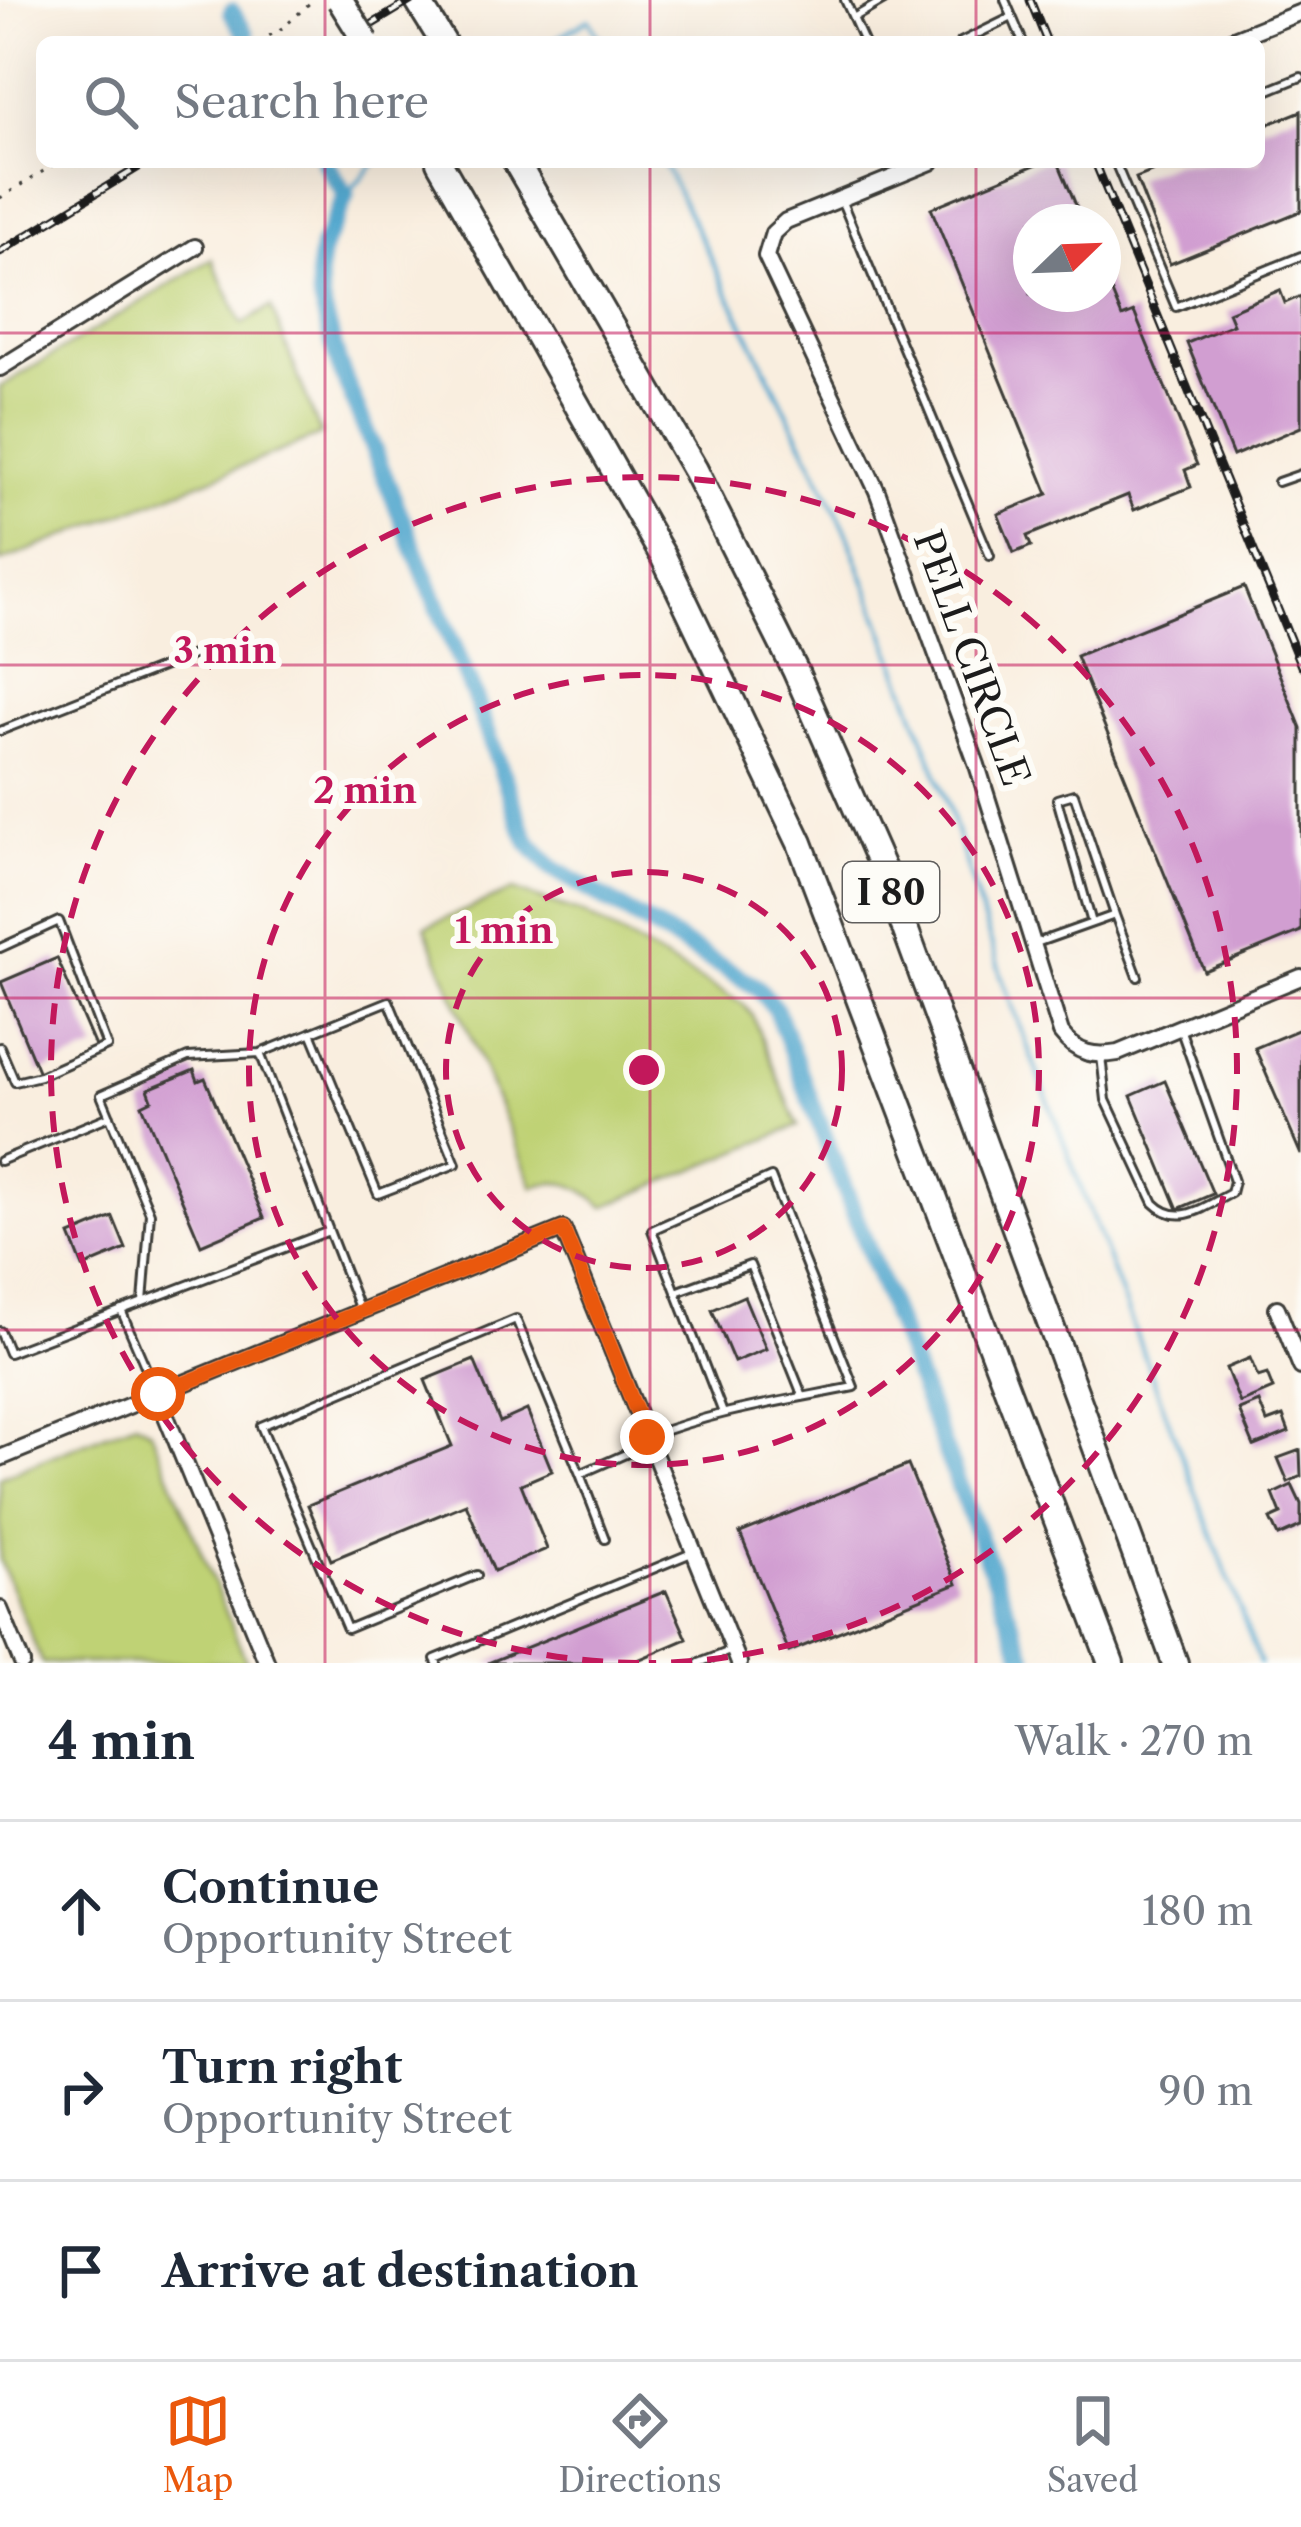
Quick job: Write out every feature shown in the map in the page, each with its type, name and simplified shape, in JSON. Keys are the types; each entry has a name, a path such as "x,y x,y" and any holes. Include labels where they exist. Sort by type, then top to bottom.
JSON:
{"highway":[{"path":"340,0 362,36"},
{"path":"417,0 438,36"},
{"name":"I 80","path":"444,168 663,556 800,843 1111,1663"},
{"name":"I 80","path":"519,168 695,470 794,670 884,874 1175,1663"}],"street":[{"path":"1241,36 1300,13"},
{"name":"PELL CIRCLE","path":"908,168 778,227 768,244 769,267 877,491 977,765 1061,1033 1077,1049 1101,1056"},
{"path":"0,368 195,247"},
{"path":"1101,1056 1301,977"},
{"path":"0,1458 563,1229 736,1656"},
{"path":"1277,1308 1301,1367"},
{"path":"158,1394 268,1663"},
{"path":"0,1609 22,1663"}],"lane":[{"path":"845,0 861,36"},
{"path":"853,18 884,0"},
{"path":"1005,0 1020,36"},
{"path":"973,36 1010,18"},
{"path":"1265,91 1301,76"},
{"path":"1118,168 1176,307 1301,256"},
{"path":"841,199 990,556"},
{"path":"1277,482 1301,474"},
{"path":"0,731 211,648"},
{"path":"1092,923 1057,799 1074,794 1138,977"},
{"path":"1032,945 1114,915"},
{"path":"0,948 59,921 107,1046 15,1082 0,1047"},
{"path":"142,1302 150,1213 101,1095 188,1057 260,1053 311,1032 389,1000 456,1164 378,1194 311,1032"},
{"path":"1101,1056 1106,1100 1154,1202 1164,1213 1186,1216 1231,1193 1234,1181 1179,1028"},
{"path":"260,1053 361,1311"},
{"path":"0,1160 110,1116"},
{"path":"580,1474 693,1419 854,1387 771,1178 652,1231 723,1413"},
{"path":"0,1330 9,1353 329,1231"},
{"path":"676,1292 751,1264 803,1397"},
{"path":"122,1310 158,1394"},
{"path":"478,1575 347,1629 261,1426 515,1319 604,1539"},
{"path":"437,1663 435,1659 694,1552"},
{"path":"699,1663 736,1656"}],"path":[{"path":"269,36 313,0"},
{"path":"0,198 48,168"}],"green space":[{"path":"212,259 242,324 271,307 321,435 0,562 0,387"},
{"path":"513,890 584,914 743,1004 752,1015 798,1126 604,1207 571,1185 533,1187 425,927"},
{"path":"136,1422 151,1431 247,1663 42,1663 0,1560 0,1477"}],"building":[{"path":"1301,111 1301,211 1170,264 1136,178 1161,168 1265,168 1265,126"},
{"path":"1028,168 1060,168 1076,204 1013,204 1013,312 1120,312 1122,317 1134,312 1197,465 1185,470 1191,487 1134,510 1128,495 1027,536 1031,546 1014,553 998,514 1048,494 931,208"},
{"path":"1280,290 1285,303 1301,296 1301,427 1233,456 1187,343 1233,324 1228,312"},
{"path":"1244,587 1301,728 1301,931 1204,971 1076,656"},
{"path":"57,958 96,1049 39,1073 1,982"},
{"path":"1300,1029 1301,1033 1301,1155 1255,1048"},
{"path":"194,1070 198,1081 205,1078 264,1218 201,1245 142,1105 152,1100 148,1089"},
{"path":"1165,1081 1213,1194 1178,1209 1131,1096"},
{"path":"113,1217 126,1249 83,1267 70,1235"},
{"path":"744,1296 766,1349 734,1362 712,1310"},
{"path":"1250,1358 1258,1377 1267,1374 1273,1389 1240,1403 1226,1368"},
{"path":"474,1360 500,1422 527,1410 552,1471 521,1484 547,1549 494,1571 466,1504 331,1560 308,1505 452,1446 425,1380"},
{"path":"1259,1402 1267,1422 1283,1416 1289,1432 1254,1446 1239,1410"},
{"path":"1300,1450 1301,1476 1288,1482 1278,1458"},
{"path":"908,1465 957,1584 789,1652 740,1533"},
{"path":"1292,1485 1301,1504 1301,1526 1278,1536 1270,1519 1281,1514 1273,1494"},
{"path":"666,1591 687,1639 631,1663 488,1663"}],"waterway":[{"path":"232,12 246,35"},
{"path":"561,36 589,19 598,36"},
{"path":"329,168 346,195 322,248 318,274 339,365 529,843 552,868 757,987 776,1010 1027,1663"},
{"path":"346,195 371,168"},
{"path":"666,168 847,533 945,796 1003,981 1260,1663"}],"railway":[{"path":"353,36 412,0"},
{"path":"1030,0 1045,36"},
{"path":"0,252 137,168"},
{"path":"1097,168 1301,666"}],"route":[{"path":"158,1394 563,1229 647,1437"}]}
